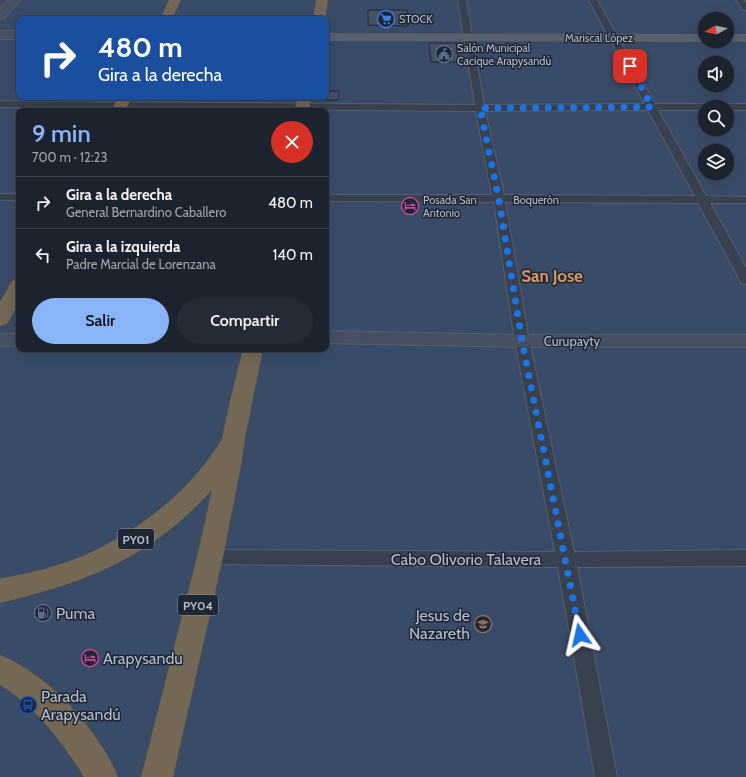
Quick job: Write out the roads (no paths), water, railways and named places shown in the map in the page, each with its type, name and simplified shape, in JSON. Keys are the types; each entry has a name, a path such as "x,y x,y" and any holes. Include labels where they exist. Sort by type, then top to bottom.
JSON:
{"highway":[{"path":"168,16 176,0"},
{"path":"319,16 322,0"},
{"path":"0,320 16,291"},
{"name":"PY01","path":"0,591 36,583 74,571 106,558 151,529 193,494 211,475 224,456 234,433 252,352"},
{"name":"PY04","path":"157,777 210,557 228,471 234,433"},
{"path":"0,669 30,688 56,712 87,751 102,777"}],"main road":[{"name":"Mariscal López","path":"329,37 698,38"},
{"path":"734,38 746,38"}],"street":[{"path":"0,16 15,0"},
{"path":"462,0 480,108 499,200 521,336 566,560 606,777"},
{"path":"593,0 746,280"},
{"path":"740,0 746,8"},
{"path":"0,35 16,35"},
{"path":"0,104 303,105 480,108 746,107"},
{"path":"0,197 16,197"},
{"name":"Boquerón","path":"329,198 746,200"},
{"name":"Curupayty","path":"329,330 746,341"},
{"name":"Curupayty","path":"329,338 521,336 746,330"},
{"path":"0,334 16,333"},
{"path":"0,340 16,340"},
{"name":"Cabo Olivorio Talavera","path":"210,557 566,560 746,558"}],"water":[{"path":"0,0 746,0 746,777 0,777"}],"place":[{"name":"STOCK","path":"386,19"},
{"name":"Salón Municipal Cacique Arapysandú","path":"444,54"},
{"name":"Posada San Antonio","path":"410,206"},
{"name":"Puma","path":"43,613"},
{"name":"Jesus de Nazareth","path":"483,624"},
{"name":"Arapysandu","path":"90,658"},
{"name":"Parada Arapysandú","path":"28,705"}],"district":[{"name":"San Jose","path":"552,276"}]}
